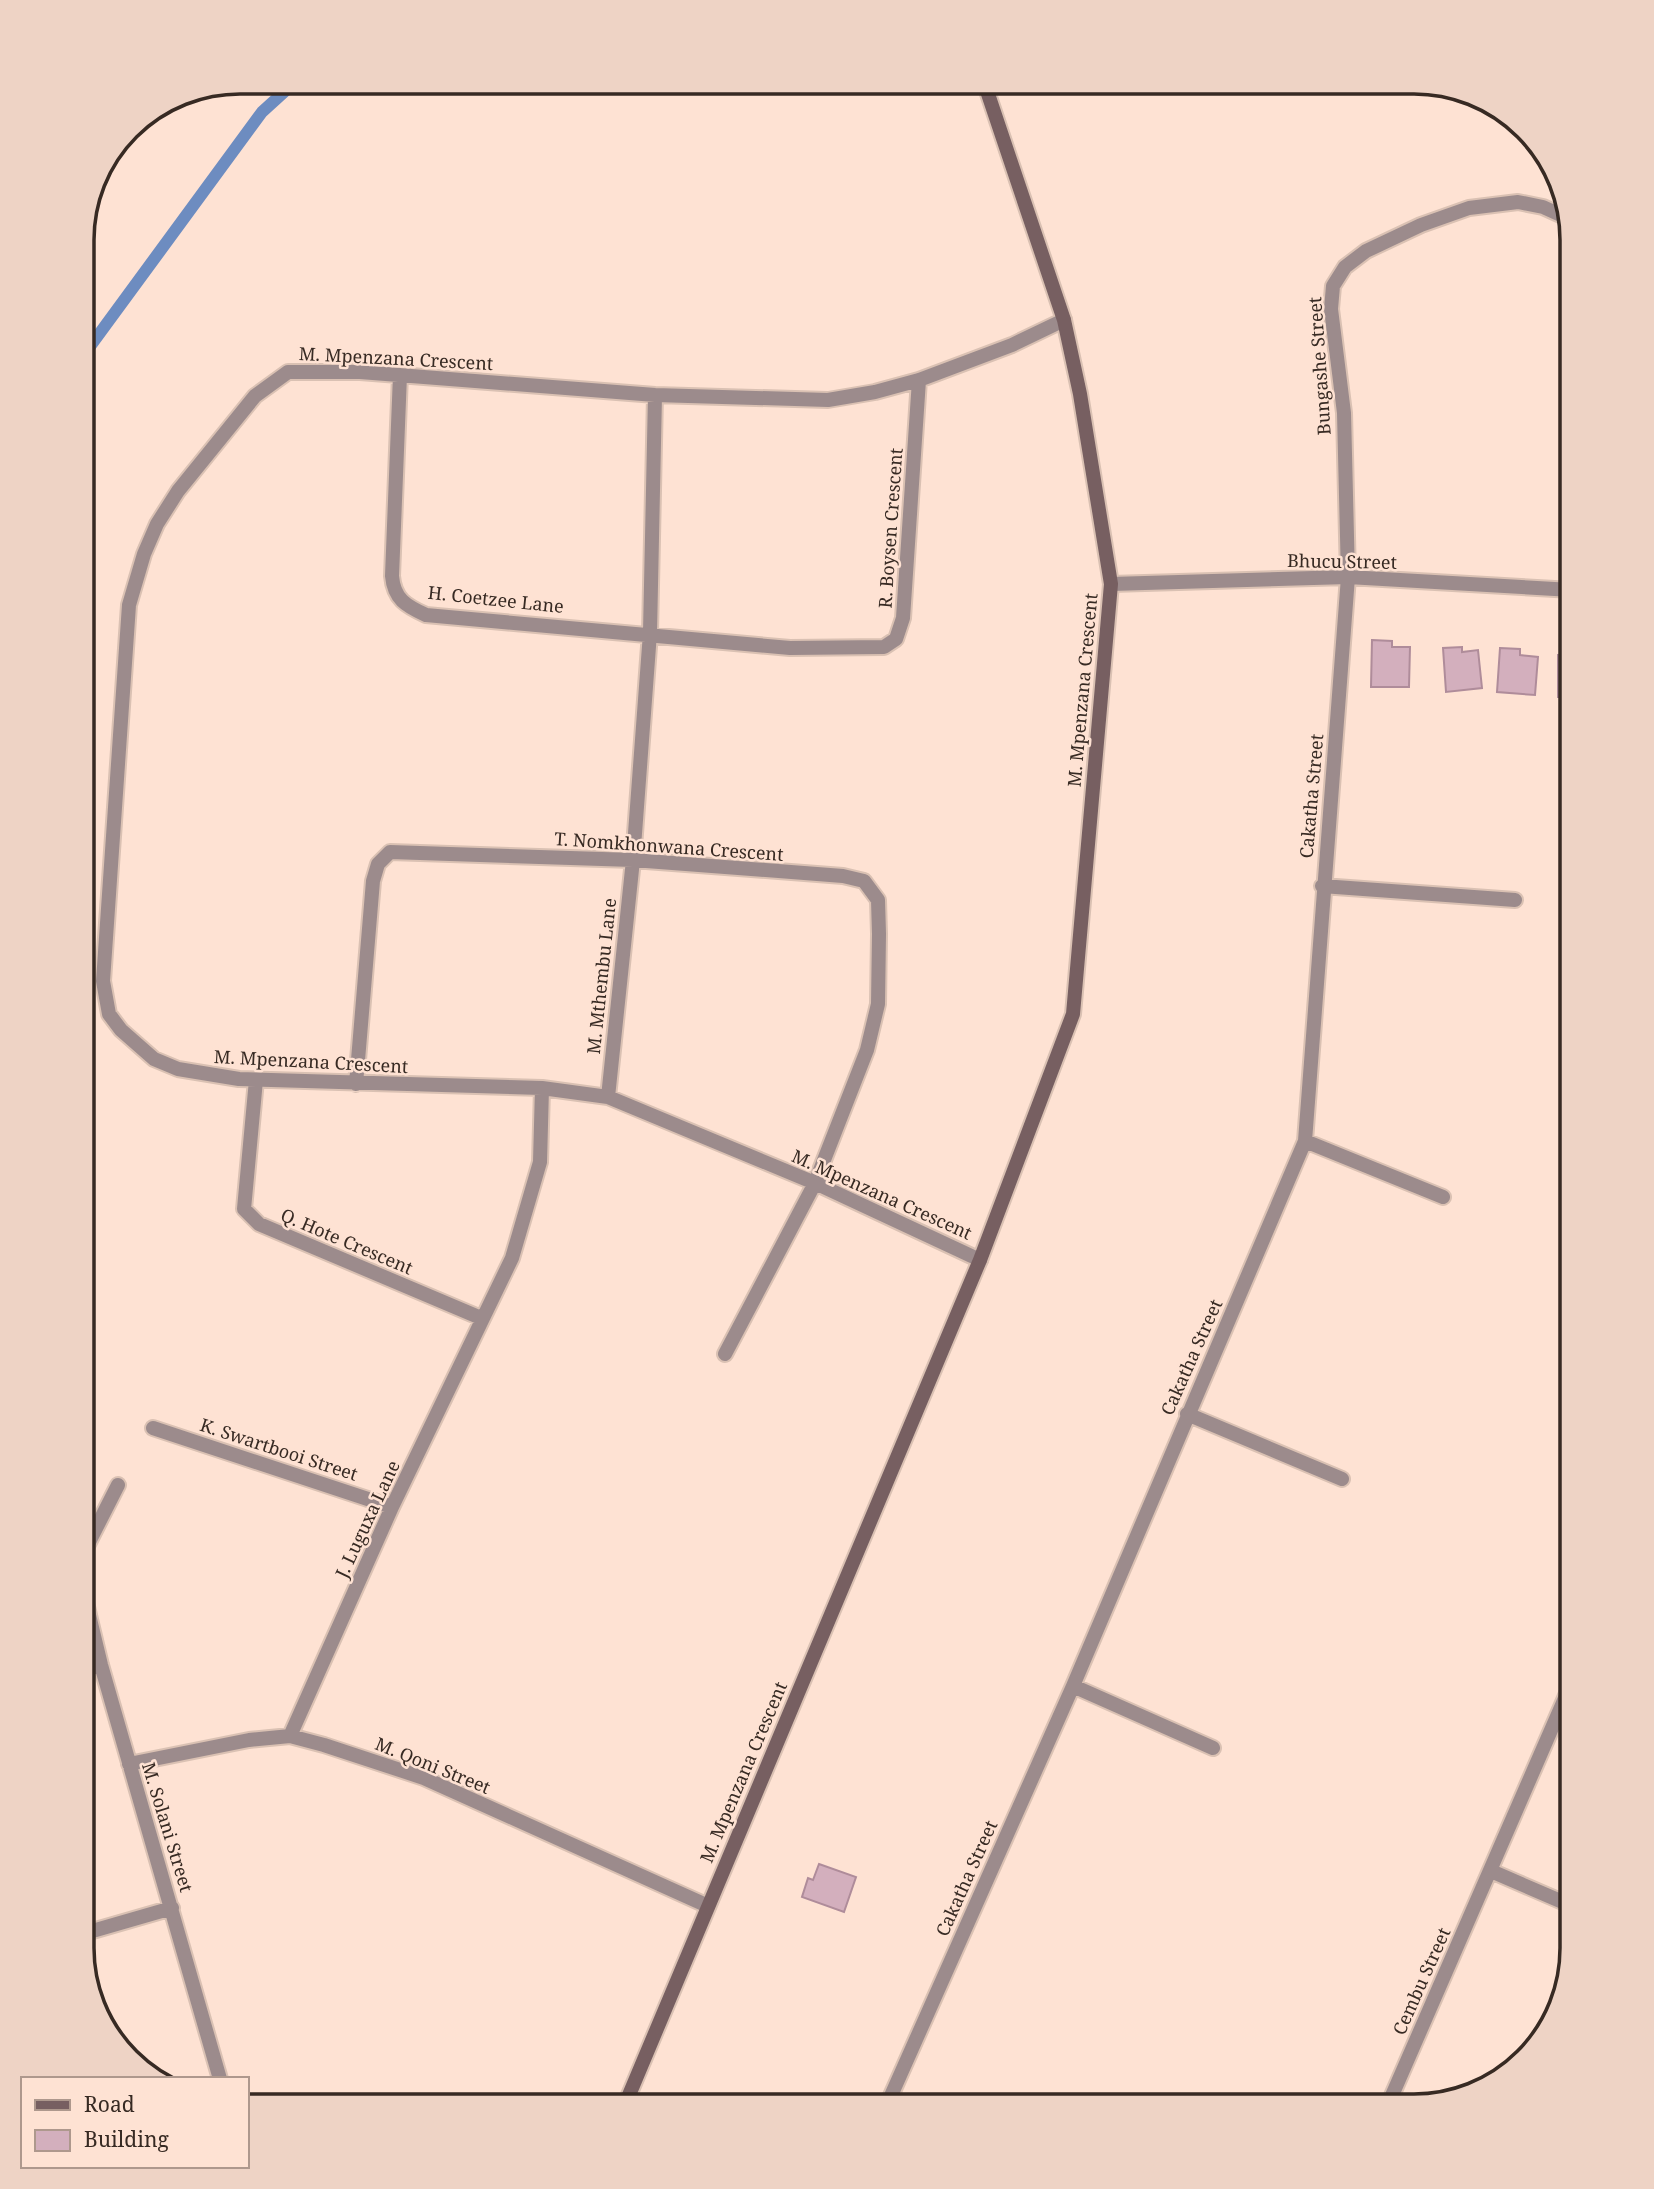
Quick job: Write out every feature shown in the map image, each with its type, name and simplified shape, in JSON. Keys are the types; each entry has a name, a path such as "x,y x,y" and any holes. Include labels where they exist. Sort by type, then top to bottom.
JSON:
{"main road":[{"name":"M. Mpenzana Crescent","path":"629,2094 980,1259 1073,1014 1111,584 1080,394 1064,320 988,95"}],"street":[{"name":"Bungashe Street","path":"1348,577 1344,413 1331,309 1332,286 1345,267 1366,251 1421,225 1469,208 1518,202 1543,207 1557,213"},
{"name":"M. Mpenzana Crescent","path":"980,1259 814,1183 608,1097 542,1088 256,1080 178,1069 154,1059 121,1030 109,1014 104,995 129,605 144,554 171,502 230,426 273,380 288,372 307,370 400,374 655,395 828,400 919,380 1012,345 1064,320"},
{"name":"H. Coetzee Lane","path":"400,374 392,576 393,591 405,606 426,615 650,633"},
{"name":"R. Boysen Crescent","path":"650,633 790,648 884,646 896,639 903,618 919,380"},
{"path":"633,860 650,633 655,395"},
{"name":"Bhucu Street","path":"1111,584 1348,577 1560,589"},
{"name":"Cakatha Street","path":"892,2094 1073,1686 1305,1140 1322,887 1348,577"},
{"name":"T. Nomkhonwana Crescent","path":"356,1084 373,881 383,857 390,852 403,850 633,860 855,877 872,888 878,900 878,1004 867,1050 814,1183"},
{"name":"M. Mthembu Lane","path":"608,1097 633,860"},
{"path":"1322,887 1515,900"},
{"name":"Q. Hote Crescent","path":"256,1080 244,1209 259,1224 481,1318"},
{"name":"J. Luguxa Lane","path":"289,1736 392,1507 512,1258 532,1198 540,1162 542,1088"},
{"path":"1305,1140 1443,1197"},
{"path":"725,1354 814,1183"},
{"path":"1187,1414 1342,1479"},
{"name":"K. Swartbooi Street","path":"153,1428 392,1507"},
{"path":"94,1532 118,1485"},
{"name":"M. Solani Street","path":"94,1637 219,2077"},
{"path":"94,1667 101,1665"},
{"path":"1073,1686 1213,1748"},
{"name":"Cembu Street","path":"1393,2094 1560,1710"},
{"name":"M. Qoni Street","path":"129,1764 237,1742 289,1736 424,1778 708,1906"},
{"path":"1491,1871 1560,1901"},
{"path":"94,1931 172,1908"}],"building":[{"path":"1372,640 1392,641 1392,647 1410,647 1409,687 1371,687"},
{"path":"1462,647 1462,652 1478,650 1482,688 1446,692 1443,648"},
{"path":"1500,648 1520,649 1520,655 1538,657 1535,695 1497,692"},
{"path":"1560,655 1560,697 1558,697"},
{"path":"819,1864 856,1877 844,1912 802,1897 808,1878 813,1880"}],"waterway":[{"path":"95,340 262,112 281,95"}]}
